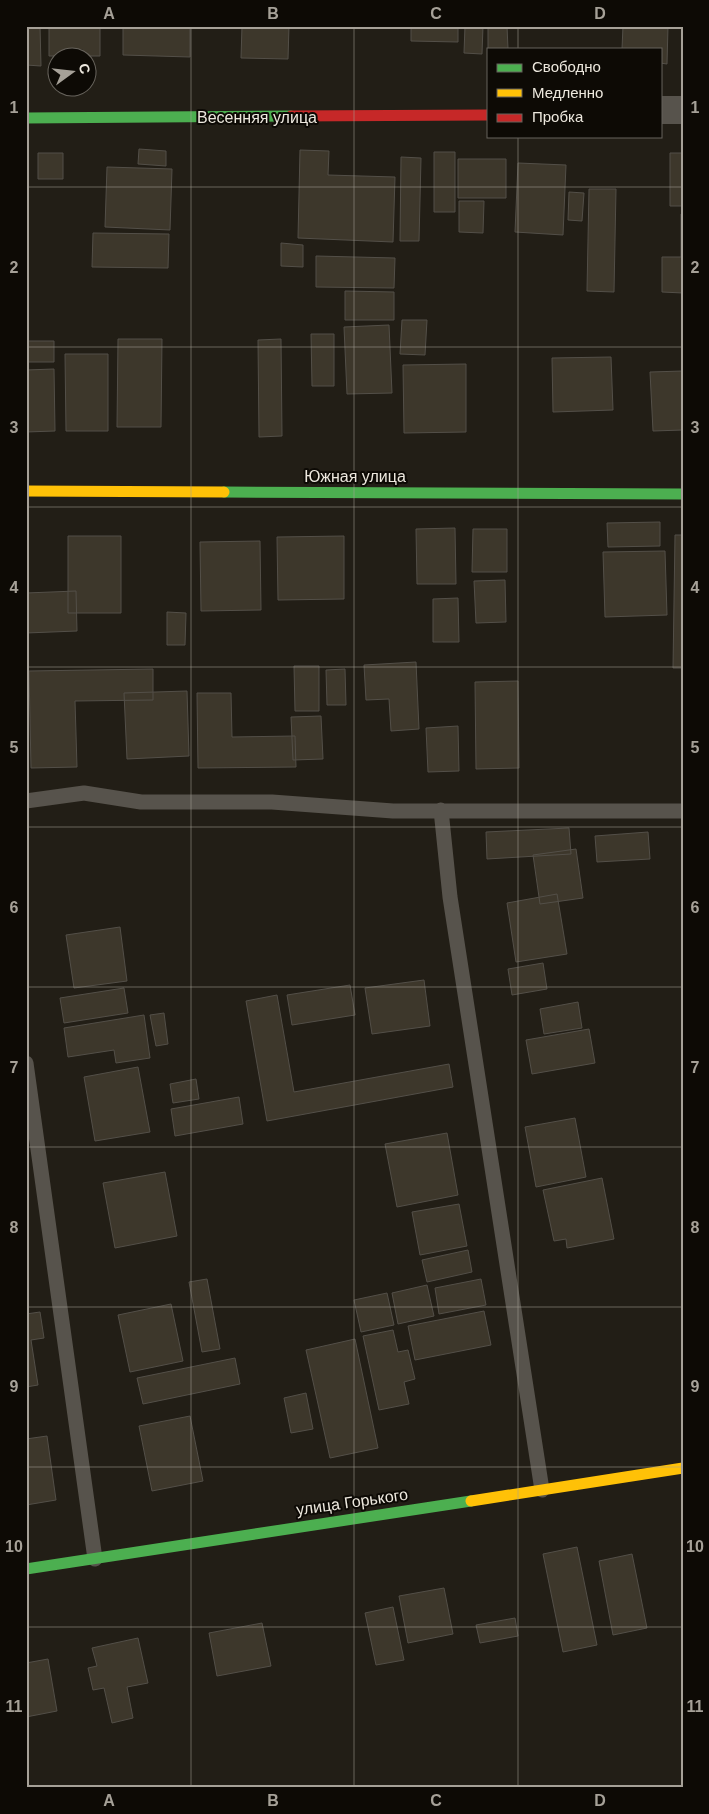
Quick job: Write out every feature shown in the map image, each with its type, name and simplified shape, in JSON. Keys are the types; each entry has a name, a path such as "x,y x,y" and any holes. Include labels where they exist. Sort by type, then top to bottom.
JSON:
{"street":[{"path":"662,110 683,110"},
{"name":"Весенняя улица","path":"26,118 487,115"},
{"name":"Южная улица","path":"26,491 683,494"},
{"name":"улица Горького","path":"26,1569 683,1468"}],"lane":[{"path":"26,801 84,793 141,802 272,802 393,811 683,811"},
{"path":"441,810 450,897 542,1490"},
{"path":"26,1063 95,1559"}],"building":[{"path":"26,26 40,26 41,66 26,65"},
{"path":"49,26 100,26 100,56 98,56 98,48 49,48"},
{"path":"123,26 190,26 190,57 123,55"},
{"path":"242,26 289,26 288,59 241,58"},
{"path":"411,26 458,26 458,42 411,41"},
{"path":"465,26 483,26 482,54 464,53"},
{"path":"488,26 507,26 508,48 488,48"},
{"path":"623,26 668,26 667,64 662,63 662,48 622,48"},
{"path":"139,149 166,151 166,166 138,164"},
{"path":"300,150 329,151 328,175 395,177 393,242 298,238"},
{"path":"434,152 455,152 455,212 434,212"},
{"path":"38,153 63,153 63,179 38,179"},
{"path":"670,153 683,153 683,206 670,206"},
{"path":"401,157 421,158 419,241 400,241"},
{"path":"458,159 506,159 506,198 458,198"},
{"path":"518,163 566,165 563,235 515,232"},
{"path":"107,167 172,169 170,230 105,227"},
{"path":"589,189 616,189 614,292 587,291"},
{"path":"569,192 584,193 582,221 568,220"},
{"path":"459,201 484,201 483,233 459,232"},
{"path":"681,214 683,214 683,293 662,292 662,257 681,257"},
{"path":"93,233 169,234 168,268 92,267"},
{"path":"281,243 303,245 303,267 281,266"},
{"path":"316,256 395,258 394,288 316,287"},
{"path":"345,291 394,292 394,320 345,320"},
{"path":"402,320 427,320 425,355 400,354"},
{"path":"389,325 392,393 347,394 344,327"},
{"path":"311,334 334,334 334,386 312,386"},
{"path":"118,339 162,339 161,427 117,427"},
{"path":"281,339 282,436 259,437 258,340"},
{"path":"26,341 54,341 54,362 26,362"},
{"path":"65,354 108,354 108,431 66,431"},
{"path":"611,357 613,410 553,412 552,358"},
{"path":"466,364 466,432 404,433 403,365"},
{"path":"54,369 55,431 26,432 26,370"},
{"path":"683,371 683,430 653,431 650,372"},
{"path":"660,522 660,546 608,547 607,523"},
{"path":"455,528 456,584 417,584 416,529"},
{"path":"473,529 507,529 507,572 472,572"},
{"path":"675,535 683,535 683,668 673,668"},
{"path":"68,536 121,536 121,613 68,613"},
{"path":"344,536 344,599 278,600 277,537"},
{"path":"260,541 261,610 201,611 200,542"},
{"path":"665,551 667,615 605,617 603,552"},
{"path":"505,580 506,622 476,623 474,581"},
{"path":"76,591 77,631 26,633 26,593"},
{"path":"458,598 459,642 433,642 433,599"},
{"path":"167,612 186,613 185,645 167,645"},
{"path":"416,662 419,729 391,731 389,699 366,700 364,665"},
{"path":"294,666 319,666 319,711 295,711"},
{"path":"153,669 153,700 75,701 77,767 31,768 29,671"},
{"path":"345,669 346,705 327,705 326,670"},
{"path":"518,681 519,768 476,769 475,682"},
{"path":"187,691 189,756 127,759 124,693"},
{"path":"197,693 231,693 232,737 295,736 296,767 198,768"},
{"path":"321,716 323,759 293,760 291,717"},
{"path":"458,726 459,771 428,772 426,728"},
{"path":"569,828 571,854 487,859 486,832"},
{"path":"648,832 650,859 597,862 595,836"},
{"path":"576,849 583,898 540,904 533,855"},
{"path":"557,894 567,954 516,962 507,903"},
{"path":"120,927 127,981 74,988 66,935"},
{"path":"543,963 547,989 512,995 508,969"},
{"path":"424,980 430,1026 372,1034 365,988"},
{"path":"350,985 355,1015 292,1025 287,995"},
{"path":"124,988 128,1013 64,1023 60,998"},
{"path":"277,995 294,1092 449,1064 453,1087 267,1121 246,1001"},
{"path":"578,1002 582,1028 544,1034 540,1009"},
{"path":"164,1013 168,1044 156,1046 150,1015"},
{"path":"144,1015 150,1058 116,1063 114,1050 68,1057 64,1028"},
{"path":"589,1029 595,1063 532,1074 526,1040"},
{"path":"138,1067 150,1132 95,1141 84,1077"},
{"path":"196,1079 199,1099 173,1103 170,1084"},
{"path":"239,1097 243,1124 175,1136 171,1109"},
{"path":"575,1118 586,1177 536,1187 525,1127"},
{"path":"447,1133 458,1195 397,1207 385,1144"},
{"path":"165,1172 177,1236 115,1248 103,1183"},
{"path":"602,1178 614,1239 567,1248 566,1239 554,1241 543,1190"},
{"path":"459,1204 467,1246 420,1255 412,1212"},
{"path":"468,1250 472,1272 427,1282 422,1260"},
{"path":"207,1279 220,1349 202,1352 189,1282"},
{"path":"481,1279 486,1305 439,1314 435,1288"},
{"path":"427,1285 434,1316 398,1324 392,1293"},
{"path":"387,1293 394,1325 361,1332 354,1300"},
{"path":"171,1304 183,1361 130,1372 118,1315"},
{"path":"484,1311 491,1345 415,1360 408,1326"},
{"path":"40,1312 44,1338 31,1340 38,1385 26,1387 26,1314"},
{"path":"393,1330 398,1352 408,1350 415,1379 404,1382 409,1404 379,1410 363,1336"},
{"path":"355,1339 378,1448 330,1458 306,1350"},
{"path":"235,1358 240,1384 143,1404 137,1378"},
{"path":"306,1393 313,1429 291,1433 284,1398"},
{"path":"190,1416 203,1481 152,1491 139,1426"},
{"path":"47,1436 56,1500 26,1505 26,1439"},
{"path":"577,1547 597,1645 563,1652 543,1554"},
{"path":"632,1554 647,1628 613,1635 599,1561"},
{"path":"444,1588 453,1634 408,1643 399,1596"},
{"path":"393,1607 404,1660 376,1665 365,1613"},
{"path":"515,1618 518,1636 480,1643 476,1625"},
{"path":"262,1623 271,1666 217,1676 209,1633"},
{"path":"138,1638 148,1683 127,1687 133,1718 112,1723 104,1688 93,1690 88,1668 97,1666 92,1648"},
{"path":"48,1659 57,1711 26,1717 26,1663"}],"traffic: fast":[{"path":"26,118 291,116"},
{"path":"224,492 683,494"},
{"path":"26,1569 471,1501"}],"traffic: slow":[{"path":"26,491 224,492"},
{"path":"471,1501 683,1468"}],"traffic: jam":[{"path":"291,116 487,115"}]}
